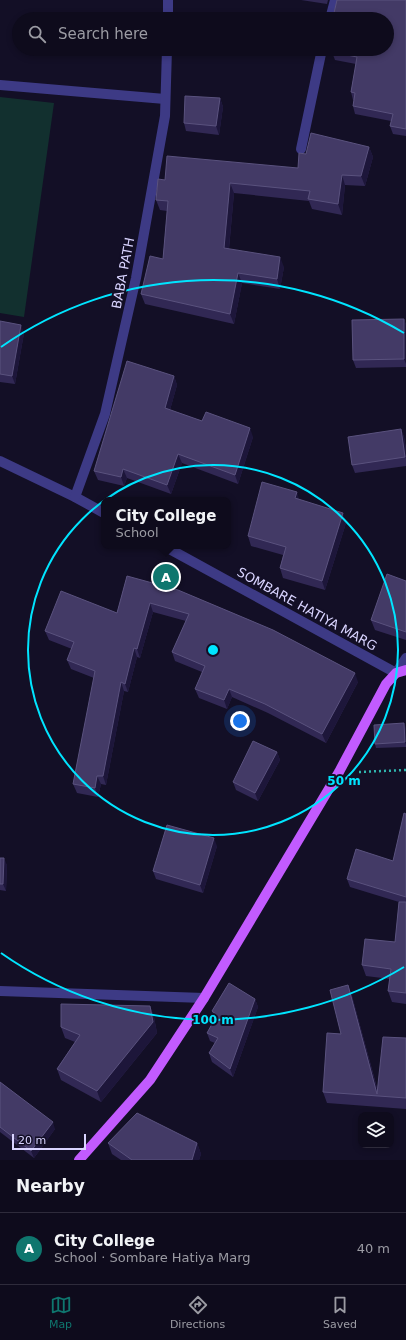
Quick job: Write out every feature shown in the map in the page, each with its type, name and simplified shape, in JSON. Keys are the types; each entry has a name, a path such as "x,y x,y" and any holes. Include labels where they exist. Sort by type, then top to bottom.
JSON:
{"main road":[{"path":"79,1160 150,1080 204,998 339,772 386,684 396,673 406,670"}],"street":[{"path":"168,0 168,12"},
{"path":"332,12 335,0"},
{"name":"BABA PATH","path":"75,497 105,414 136,278 165,116 167,56"},
{"path":"301,149 321,56"},
{"path":"0,85 165,99"},
{"path":"0,461 75,497 101,511"},
{"name":"SOMBARE HATIYA MARG","path":"169,549 396,673"},
{"path":"396,673 406,658"},
{"path":"0,991 204,998"}],"path":[{"path":"339,772 406,770"}],"green space":[{"path":"0,97 54,103 24,317 0,313"}],"building":[{"path":"337,0 406,0 406,129 390,126 393,114 353,106 355,93 351,92 357,57 352,56 394,56 394,12 334,12"},
{"path":"185,96 220,98 216,126 184,123"},
{"path":"311,133 369,147 361,176 342,175 338,204 308,199 310,191 230,183 224,248 280,257 277,279 238,273 230,314 141,294 150,256 163,259 168,201 156,200 158,179 165,180 167,156 298,168 299,153 306,154"},
{"path":"404,319 404,359 353,360 352,320"},
{"path":"0,321 21,325 12,376 0,374"},
{"path":"127,361 174,376 165,408 202,421 206,412 250,428 235,475 178,454 167,485 123,469 121,477 94,471"},
{"path":"401,429 405,457 352,465 348,437"},
{"path":"262,482 297,492 295,498 343,513 322,581 280,568 286,547 248,536"},
{"path":"387,574 406,581 406,632 371,620"},
{"path":"127,576 178,590 273,630 355,673 322,734 265,704 229,689 224,700 195,689 205,666 172,652 189,614 150,603 137,649 134,648 125,684 121,682 103,776 97,776 95,788 73,784 95,671 67,660 74,642 45,631 61,591 117,613"},
{"path":"404,723 405,742 375,744 374,725"},
{"path":"253,741 277,752 255,793 233,782"},
{"path":"404,813 406,814 406,897 347,879 356,849 393,861"},
{"path":"167,825 214,838 200,885 153,871"},
{"path":"0,858 4,858 3,884 0,884"},
{"path":"399,902 406,902 406,993 388,991 391,969 362,965 365,939 395,942"},
{"path":"229,983 255,999 230,1069 209,1053 218,1038 207,1033 217,1015 212,1011"},
{"path":"348,985 377,1094 383,1037 406,1038 406,1098 323,1092 327,1033 341,1034 330,990"},
{"path":"61,1004 150,1006 153,1022 97,1091 57,1069 80,1035 61,1027"},
{"path":"0,1082 53,1122 31,1151 0,1127"},
{"path":"137,1113 197,1143 192,1160 132,1160 108,1143"}],"place":[{"name":"City College","path":"166,577"}]}
